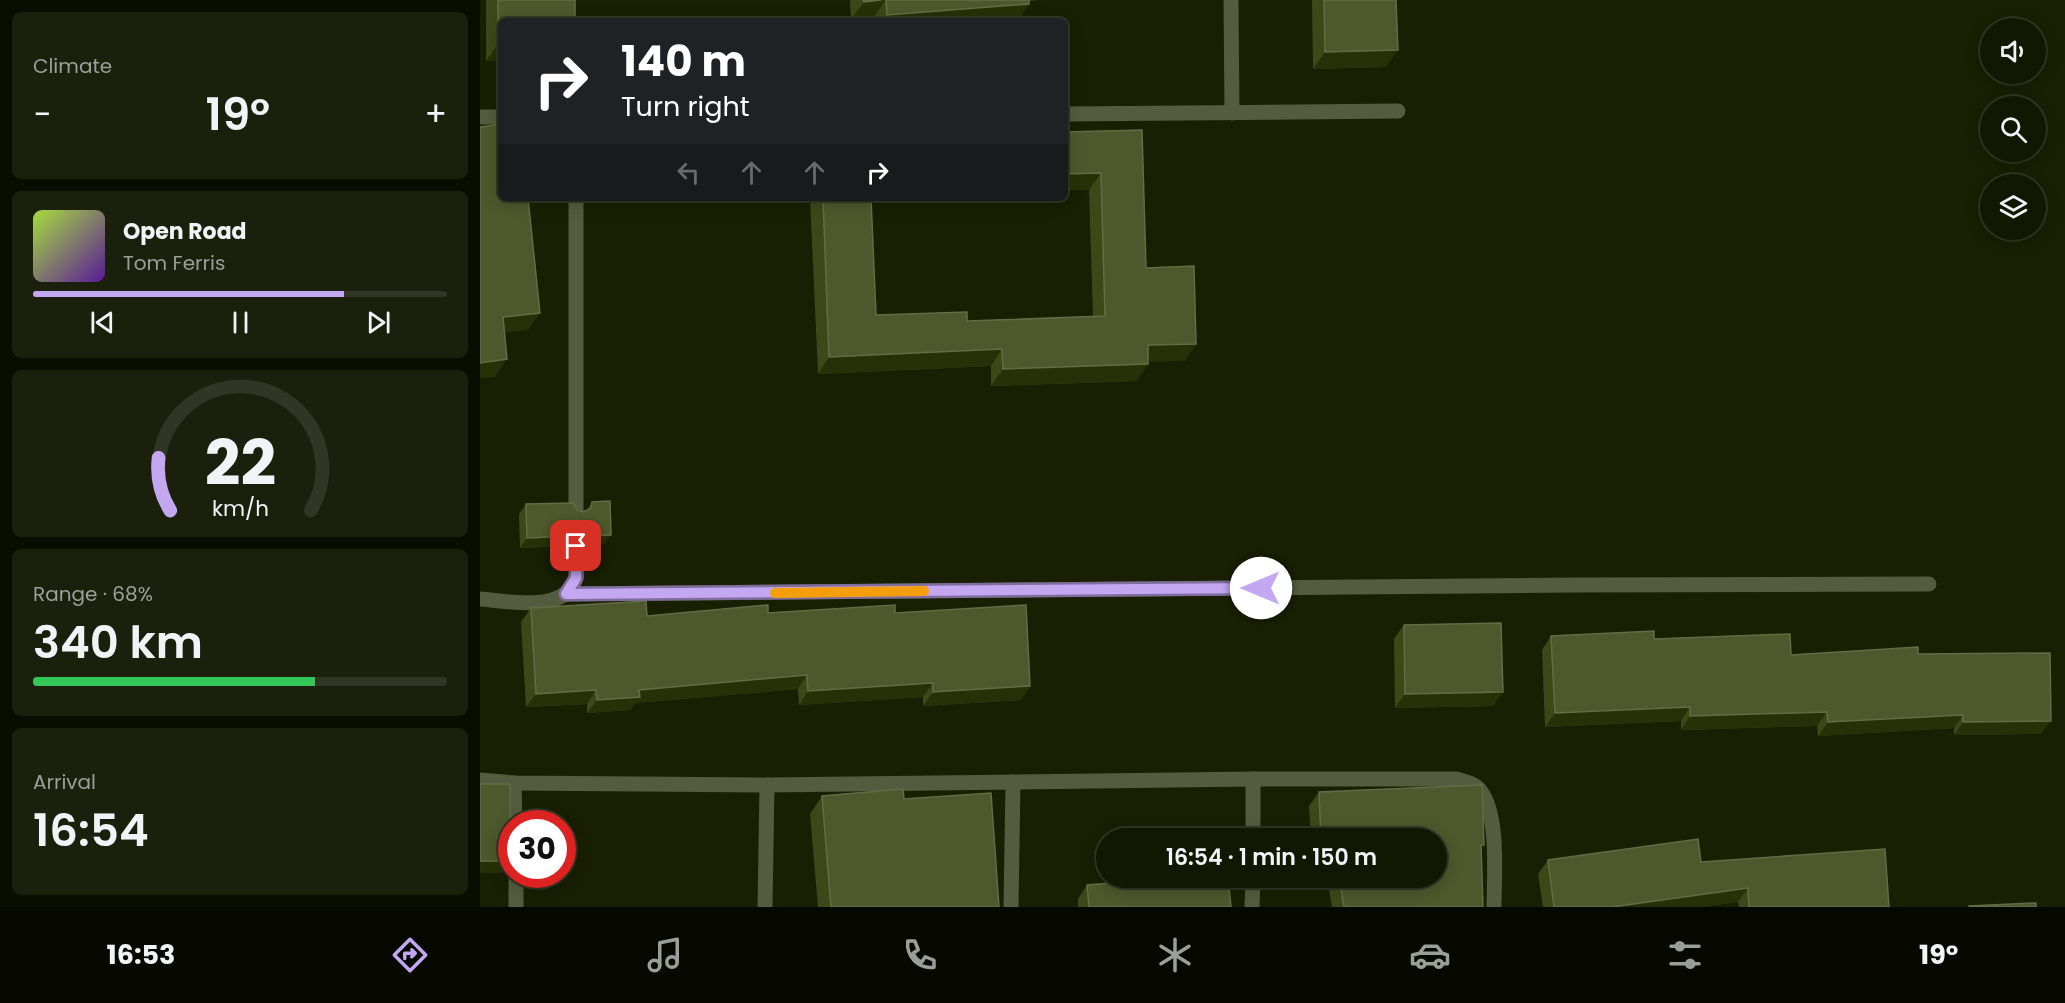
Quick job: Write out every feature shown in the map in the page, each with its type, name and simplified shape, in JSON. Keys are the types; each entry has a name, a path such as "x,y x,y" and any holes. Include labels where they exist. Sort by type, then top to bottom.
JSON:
{"street":[{"path":"1231,0 1232,113"},
{"path":"1068,114 1398,111"},
{"path":"480,117 498,117"},
{"path":"576,201 576,512"},
{"path":"566,594 576,578 576,546"},
{"path":"480,599 548,603 566,594 1929,584"},
{"path":"1253,779 1253,828"},
{"path":"480,780 514,783 766,785 1457,779 1478,787 1486,801 1493,822 1494,907"},
{"path":"1011,907 1013,782"},
{"path":"514,783 515,810"},
{"path":"765,907 766,785"},
{"path":"516,888 516,907"},
{"path":"1252,888 1252,907"}],"building":[{"path":"498,0 575,0 575,18 498,18"},
{"path":"886,0 1029,0 1029,4 887,15"},
{"path":"1324,0 1396,0 1398,50 1325,52"},
{"path":"498,124 498,201 528,201 540,313 503,317 507,359 480,363 480,127"},
{"path":"1142,130 1146,268 1194,266 1196,344 1148,345 1148,364 1003,369 1002,349 829,357 823,201 871,201 876,315 967,312 967,321 1105,316 1101,173 1068,174 1068,132"},
{"path":"610,501 611,535 592,536 588,528 582,527 575,531 573,536 527,538 526,504 573,503 577,510 583,512 591,508 592,502"},
{"path":"646,601 647,616 768,605 768,613 895,605 895,613 1026,605 1030,686 933,692 933,683 808,691 807,675 639,690 640,697 597,700 596,690 536,694 531,608"},
{"path":"1501,623 1503,692 1405,694 1404,625"},
{"path":"1654,631 1654,639 1790,634 1791,655 1918,647 1918,654 2050,653 2051,721 1963,722 1963,715 1828,722 1827,712 1690,716 1690,707 1555,713 1551,636"},
{"path":"480,784 510,784 510,810 498,810 498,861 480,861"},
{"path":"1482,785 1483,907 1344,907 1341,888 1447,888 1447,828 1321,828 1319,792"},
{"path":"903,789 904,799 991,793 999,907 831,907 822,796"},
{"path":"1698,839 1701,862 1885,849 1889,907 1749,907 1748,888 1612,907 1554,907 1548,860"},
{"path":"1096,884 1096,888 1229,888 1231,907 1089,907 1087,885"},
{"path":"2036,903 2036,907 1969,907 1969,906"}],"slow traffic":[{"path":"775,593 924,591"}],"route":[{"path":"576,546 576,578 566,594 1261,588"}]}
